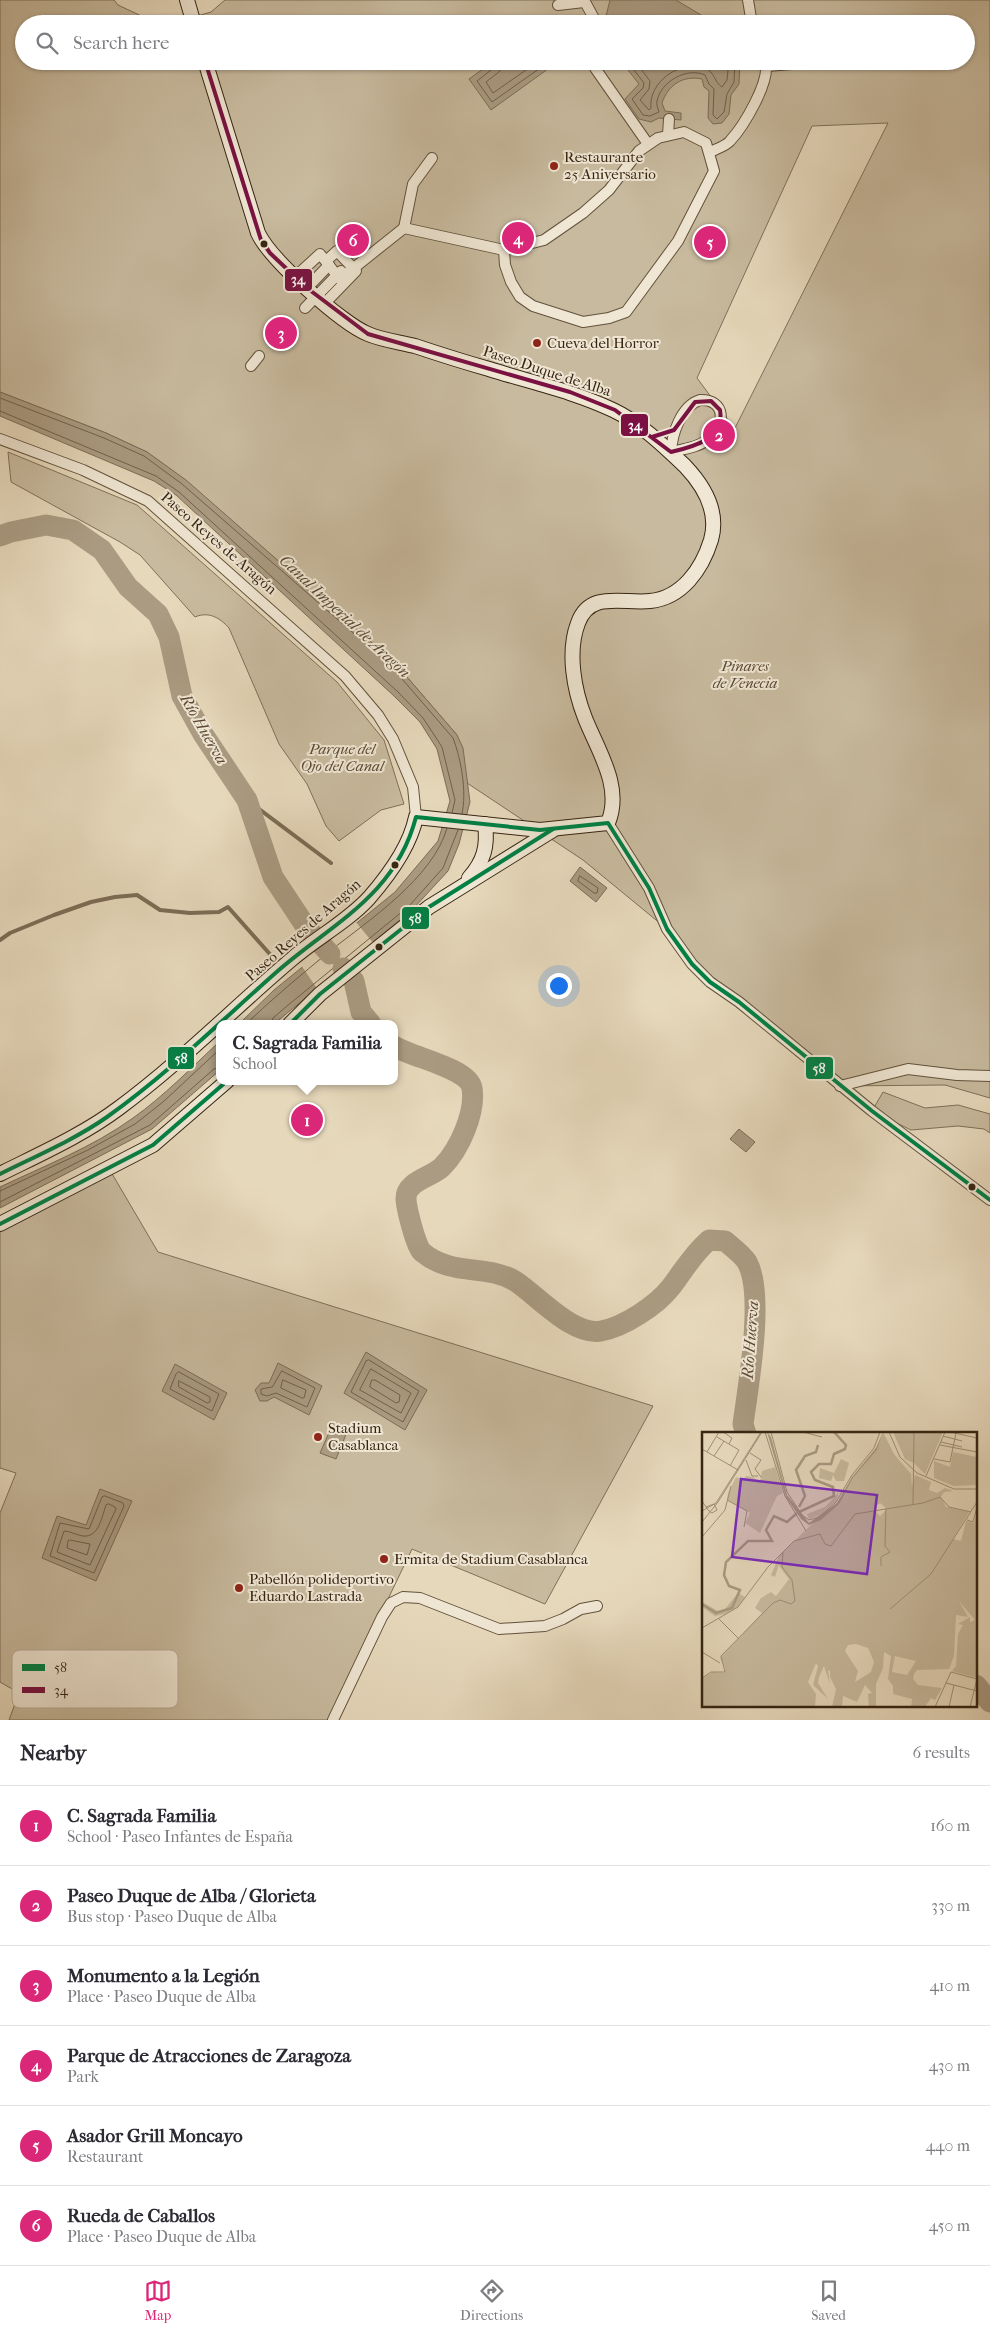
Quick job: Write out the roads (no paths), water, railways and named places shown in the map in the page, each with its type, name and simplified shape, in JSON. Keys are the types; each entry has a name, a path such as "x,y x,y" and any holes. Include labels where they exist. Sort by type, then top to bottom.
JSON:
{"street":[{"path":"187,0 191,15"},
{"path":"748,0 750,15"},
{"path":"558,5 584,1 592,15"},
{"name":"Paseo Duque de Alba","path":"209,70 258,233 267,249 316,296 368,334 570,392 614,410 671,452 699,483 711,507 712,537 700,565 682,589 661,599 648,602 612,600 592,604 578,622 574,636 574,670 579,700 611,781 613,804 608,823"},
{"path":"596,70 648,144"},
{"path":"710,152 729,143 750,113 763,83 765,70"},
{"path":"668,136 669,119"},
{"path":"305,308 316,296 333,270 345,260 404,228 504,250 544,240 583,213 609,190 639,151 648,144 658,138 684,132 706,142 714,172 678,242 626,312 609,318 583,322 533,306 520,297 511,282 504,265 504,250"},
{"path":"404,228 413,184 432,158"},
{"path":"295,277 320,254 333,270"},
{"path":"316,296 333,270 345,260"},
{"path":"250,366 259,356"},
{"path":"706,400 712,402 721,411 722,420 710,438 696,445 671,452 674,430 695,402 706,400"},
{"path":"652,437 674,430"},
{"name":"Paseo Reyes de Aragón","path":"0,439 83,470 148,501 168,516 345,676 378,715 393,739 413,787 416,817 411,836 396,863 369,897 350,915 296,956 221,1020"},
{"path":"416,817 553,829 608,823 649,888 667,929 692,964 710,982 739,1002 840,1086 922,1150 990,1200"},
{"path":"462,885 475,871 487,845 479,824"},
{"path":"294,1020 320,994 429,907 553,829"},
{"name":"Paseo Reyes de Aragón","path":"0,1174 88,1128 119,1108 216,1025"},
{"path":"840,1086 908,1069 957,1075 990,1076"},
{"path":"0,1224 144,1151 166,1135 222,1085"},
{"path":"333,1720 382,1617 391,1603 403,1597 420,1598 499,1629 546,1626 563,1620 580,1609 597,1606"}],"water":[{"path":"610,0 676,0 701,15 606,15"},
{"path":"482,70 547,70 491,110 469,79"},
{"path":"628,70 740,70 739,84 731,95 729,114 722,123 713,124 708,118 709,91 704,87 702,79 695,78 683,80 672,86 662,103 665,111 681,113 681,120 659,118 651,122 639,119 625,99 639,84"},
{"name":"Canal Imperial de Aragón","path":"0,392 106,433 147,452 186,480 394,662 457,735 463,748 470,802 459,844 448,871 412,910 279,1020 243,1020 274,990 395,892 438,841 450,801 437,749 420,722 394,696 176,495 154,481 0,416"},
{"path":"580,867 607,888 596,902 570,881"},
{"path":"216,1045 216,1074 152,1129 0,1208 0,1187 102,1138 133,1118 177,1082"},
{"path":"739,1129 755,1142 746,1152 730,1139"},
{"path":"366,1352 427,1390 405,1430 344,1393"},
{"path":"278,1363 322,1386 309,1415 274,1397 267,1401 260,1401 255,1390 261,1383 269,1383"},
{"path":"175,1364 227,1393 214,1420 162,1391"},
{"path":"332,1426 347,1432 336,1459 320,1453"},
{"path":"100,1489 132,1501 96,1581 42,1558 57,1516 86,1525"}],"waterway":[{"name":"Río Huerva","path":"0,536 46,525 73,530 102,550 128,587 158,614 169,637 182,696 203,734 247,800 273,877 306,927 330,954"},
{"path":"247,800 331,863"},
{"path":"0,940 10,933 91,902 137,895 160,910 190,913 219,912 228,907 276,961"},
{"name":"Río Huerva","path":"343,968 354,981 361,1012 368,1020"},
{"name":"Río Huerva","path":"398,1048 451,1069 468,1081 472,1088 473,1098 469,1120 454,1151 438,1171 415,1183 407,1192 406,1203 409,1218 422,1252 433,1260 445,1265 504,1276 524,1287 567,1321 590,1331 601,1331 620,1325 649,1308 665,1294 693,1257 709,1240 725,1241 747,1262 755,1296 754,1341 743,1424 745,1432"},
{"name":"Río Huerva","path":"978,1687 990,1702"}],"place":[{"name":"Restaurante 25 Aniversario","path":"554,166"},
{"name":"Parque de Atracciones de Zaragoza","path":"518,238"},
{"name":"Rueda de Caballos","path":"353,240"},
{"name":"Asador Grill Moncayo","path":"710,242"},
{"name":"Monumento a la Legión","path":"281,333"},
{"name":"Cueva del Horror","path":"537,343"},
{"name":"Paseo Duque de Alba / Glorieta","path":"719,435"},
{"name":"C. Sagrada Familia","path":"307,1120"},
{"name":"Stadium Casablanca","path":"318,1437"},
{"name":"Ermita de Stadium Casablanca","path":"384,1559"},
{"name":"Pabellón polideportivo Eduardo Lastrada","path":"239,1588"}],"park label":[{"name":"Pinares de Venecia","path":"745,674"},
{"name":"Parque del Ojo del Canal","path":"342,758"}]}
